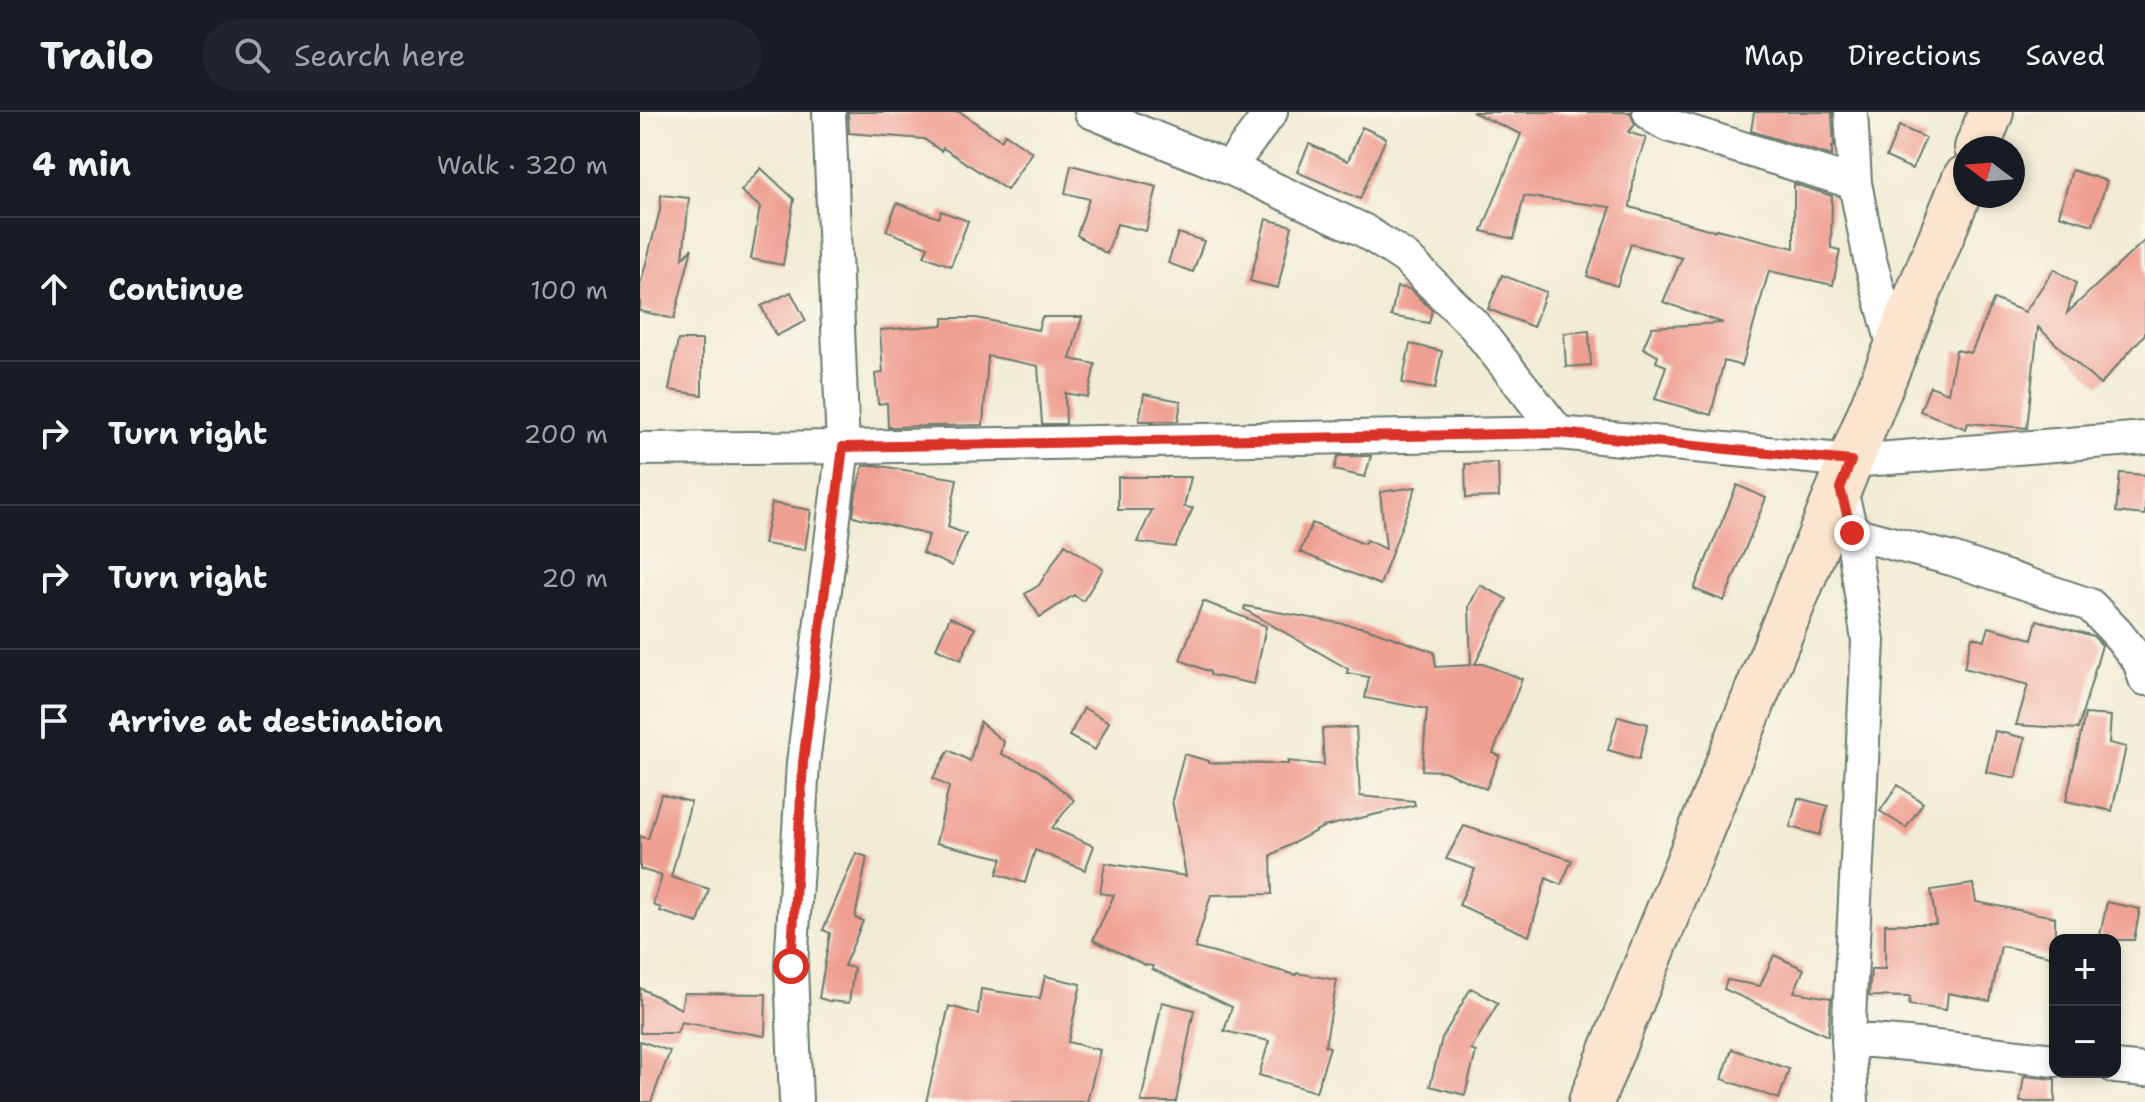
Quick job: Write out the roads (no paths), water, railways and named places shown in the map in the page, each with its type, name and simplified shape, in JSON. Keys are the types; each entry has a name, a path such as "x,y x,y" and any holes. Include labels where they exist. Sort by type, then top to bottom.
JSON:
{"street":[{"path":"796,1102 791,966 803,763 843,447 829,112"},
{"path":"1091,112 1229,168 1363,230 1406,258 1473,324 1559,433"},
{"path":"1229,168 1271,112"},
{"path":"1649,112 1668,125 1855,183"},
{"path":"1851,112 1855,183 1870,260 1895,351"},
{"path":"1982,136 1991,112"},
{"path":"1591,1102 1953,208"},
{"path":"640,449 1559,433 1845,474 2145,438"},
{"path":"1845,474 1868,641 1848,1039 1852,1102"},
{"path":"1852,533 1952,559 2090,605 2139,661 2145,679"},
{"path":"1848,1039 2049,1059"},
{"path":"2121,1068 2145,1070"}]}
